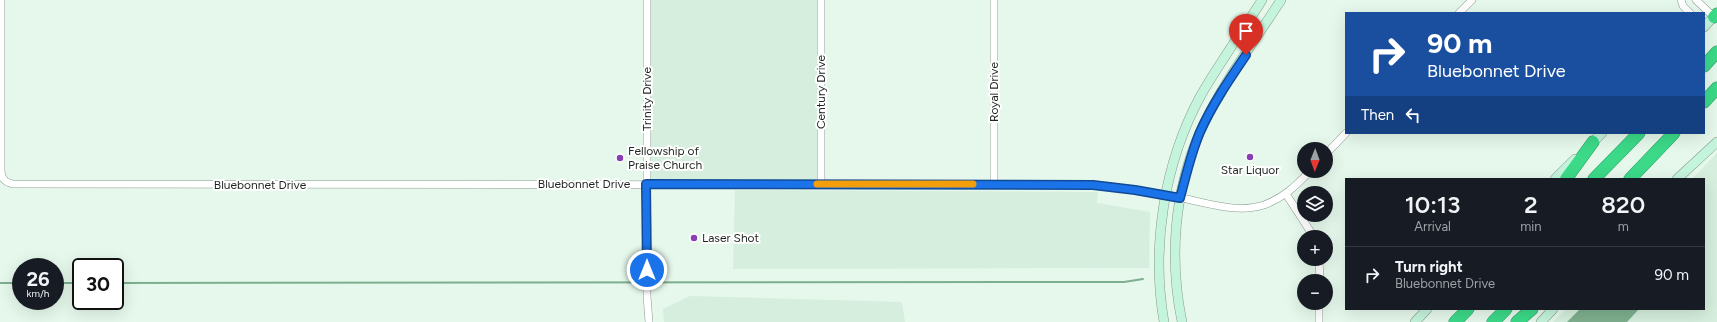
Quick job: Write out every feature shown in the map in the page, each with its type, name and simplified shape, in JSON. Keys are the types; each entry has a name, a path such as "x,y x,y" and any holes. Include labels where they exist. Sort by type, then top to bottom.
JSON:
{"highway":[{"path":"1705,65 1717,52"},
{"path":"1705,101 1717,88"},
{"path":"1595,178 1637,134"},
{"path":"1631,178 1673,134"},
{"path":"1567,178 1593,142"},
{"path":"1455,322 1467,310"},
{"path":"1493,322 1505,310"},
{"path":"1517,322 1531,310"}],"main road":[{"path":"1164,322 1158,277 1161,223 1166,195 1177,154 1201,95 1262,0"},
{"path":"1182,322 1174,273 1176,227 1180,198 1188,165 1201,130 1212,108 1281,0"},
{"path":"1705,26 1716,15"},
{"path":"1223,60 1238,67"},
{"path":"1188,124 1201,130"},
{"path":"1556,178 1601,134"},
{"path":"1678,178 1717,142"},
{"path":"1415,322 1426,310"},
{"path":"1541,322 1552,310"}],"street":[{"name":"Bluebonnet Drive","path":"1,0 1,169 3,179 7,183 13,184 1093,185 1166,195 1227,207 1249,208 1265,205 1286,194 1303,178"},
{"name":"Trinity Drive","path":"647,0 646,184 647,296 649,322"},
{"name":"Century Drive","path":"821,0 821,184"},
{"name":"Royal Drive","path":"994,0 994,184"},
{"path":"1461,12 1472,0"},
{"path":"1681,0 1683,6 1689,12"},
{"path":"1696,0 1716,15"},
{"path":"1333,147 1345,134"},
{"path":"1286,194 1309,230"},
{"path":"1319,310 1319,322"}],"shaded area":[{"path":"647,0 821,0 821,184 646,184"},
{"path":"1717,153 1717,322 1553,322 1565,310 1705,310 1705,178 1693,178"},
{"path":"735,190 1098,192 1097,203 1150,212 1149,268 733,269"},
{"path":"690,296 902,302 905,322 664,322 663,309"},
{"path":"1579,310 1638,310 1627,322 1567,322"}],"waterway":[{"path":"124,283 1124,282 1143,279"},
{"path":"0,283 12,283"},
{"path":"64,283 72,283"}],"slow traffic":[{"path":"817,184 973,184"}],"place":[{"name":"Star Liquor","path":"1250,157"},
{"name":"Fellowship of Praise Church","path":"620,158"},
{"name":"Laser Shot","path":"694,238"}],"route":[{"path":"647,270 646,184 1093,185 1124,188 1180,198 1188,165 1200,132 1212,108 1246,55"}]}
